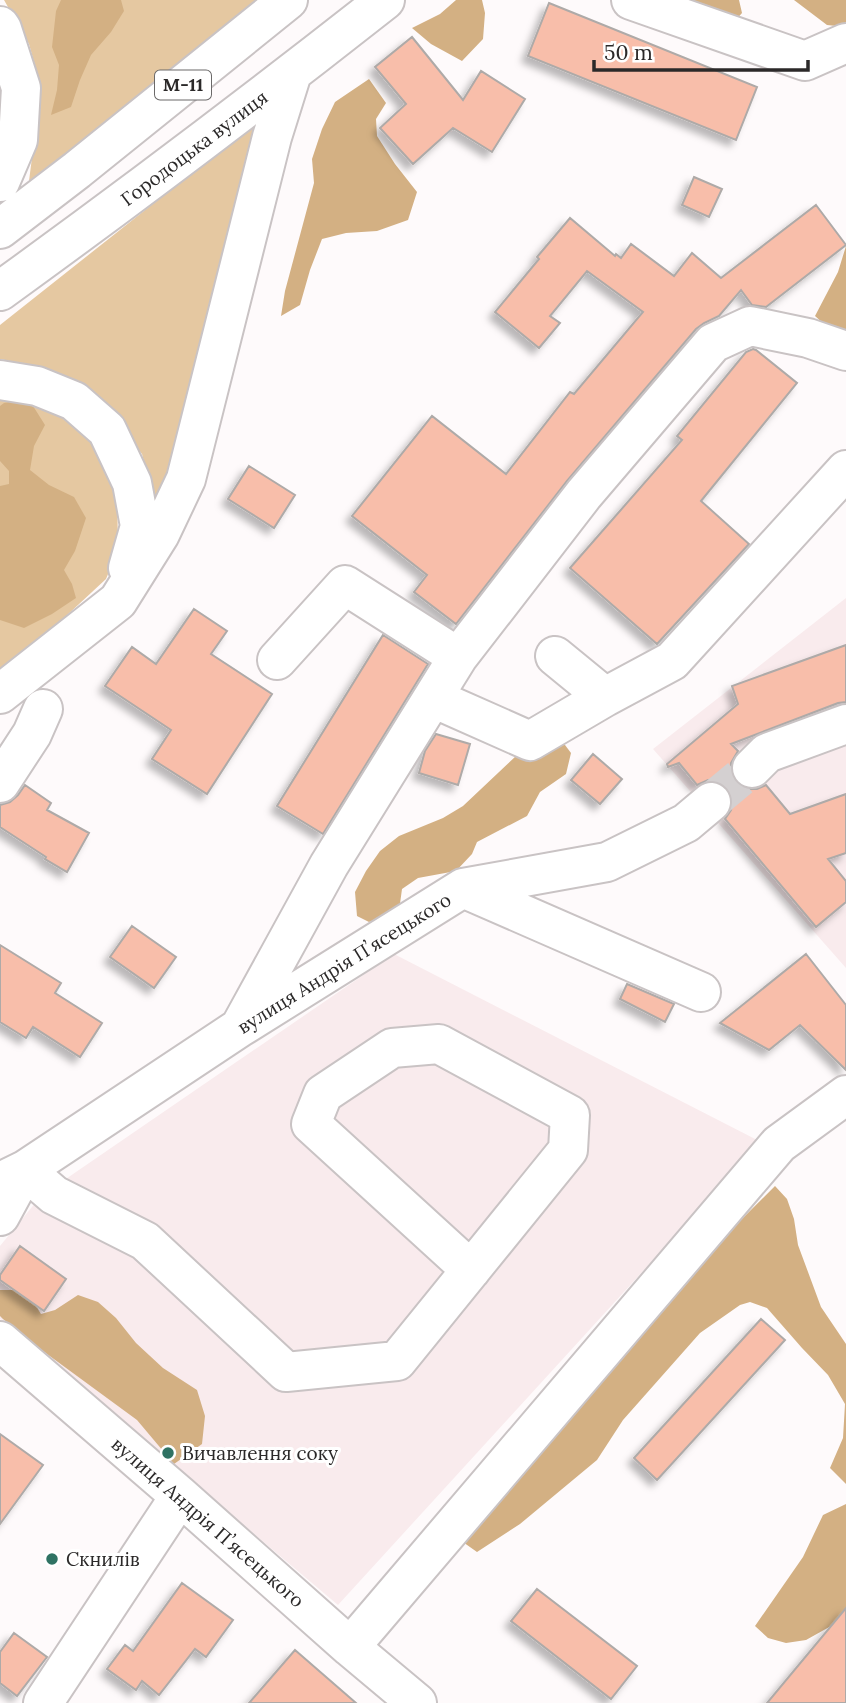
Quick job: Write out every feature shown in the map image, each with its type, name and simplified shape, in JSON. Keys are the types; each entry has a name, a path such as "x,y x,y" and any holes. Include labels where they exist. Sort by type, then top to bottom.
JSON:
{"main road":[{"name":"М-11","path":"0,229 88,162 288,0"},
{"name":"Городоцька вулиця","path":"0,291 110,212 385,0"},
{"path":"631,0 805,61 846,43"},
{"path":"0,26 21,88 18,140 0,182"},
{"path":"0,694 118,601 160,534 186,479 272,137 292,74"},
{"path":"239,1028 329,865 458,657 584,494 713,343 750,327 808,338 846,351"},
{"path":"0,380 37,386 74,401 107,430 132,483 140,526 118,601"},
{"path":"433,698 530,741 672,662 846,470"},
{"path":"277,660 345,585 458,657"},
{"path":"555,656 605,697"},
{"path":"0,783 32,734 43,709"},
{"path":"759,761 846,724"},
{"name":"вулиця Андрія Пʼясецького","path":"12,1176 239,1028 463,888 607,862 686,823 711,802"},
{"path":"463,888 701,992"},
{"path":"0,1216 12,1176 145,1241 286,1372 397,1361 471,1270 568,1150 570,1115 439,1044 392,1048 323,1094 311,1124 471,1270"},
{"path":"350,1647 779,1144 846,1095"},
{"name":"вулиця Андрія Пʼясецького","path":"0,1341 417,1703"},
{"path":"43,1703 180,1496"}],"shaded area":[{"path":"4,0 268,0 29,181 41,87 29,44"},
{"path":"61,0 121,0 124,11 111,32 91,55 71,107 51,115 59,65 52,47 56,11"},
{"path":"456,0 482,0 485,13 483,39 462,61 431,44 412,28 440,14"},
{"path":"625,0 739,0 742,13 726,31"},
{"path":"794,0 846,0 846,27 827,25"},
{"path":"369,79 386,103 376,119 377,136 417,192 408,220 377,231 346,233 322,239 300,305 281,316 285,291 314,183 312,159 322,129 335,102"},
{"path":"255,123 184,425 156,508 142,454 89,388 44,368 0,359 0,325"},
{"path":"846,246 846,344 815,316 838,272"},
{"path":"0,398 39,403 89,436 117,485 118,550 106,579 50,631 0,670"},
{"path":"28,398 45,425 34,446 30,470 49,485 74,497 86,518 75,551 64,570 76,598 24,628 0,620 0,486 9,484 9,471 0,461 0,406"},
{"path":"846,598 846,968 653,749"},
{"path":"565,745 571,753 566,774 540,792 527,816 477,842 472,854 456,871 418,878 402,889 399,911 369,922 357,916 355,892 380,851 399,836 443,818 463,806 516,756 539,746"},
{"path":"394,954 761,1142 338,1605 0,1319 0,1246 41,1196"},
{"path":"775,1186 787,1199 794,1219 798,1245 821,1307 846,1344 846,1484 830,1468 843,1438 845,1404 828,1375 767,1308 750,1302 740,1305 700,1333 623,1420 597,1460 520,1524 477,1552 436,1523"},
{"path":"0,1290 20,1290 32,1300 41,1314 55,1310 78,1295 98,1302 163,1368 197,1390 205,1416 202,1444 174,1464 137,1420 32,1343 0,1316"},
{"path":"846,1504 846,1609 840,1621 806,1640 786,1643 768,1638 755,1626 803,1557 823,1515"}],"building":[{"path":"549,3 757,87 736,140 528,56"},
{"path":"412,37 463,100 481,71 525,99 492,152 453,128 413,164 380,128 406,104 375,67"},
{"path":"694,177 722,189 709,217 682,205"},
{"path":"816,205 846,245 766,307 752,305 741,290 719,316 696,329 567,481 456,624 414,592 427,575 352,516 432,416 506,474 570,392 574,394 643,312 587,271 550,316 560,323 539,348 495,312 570,218 615,256 616,254 621,258 631,244 674,276 692,253 721,278"},
{"path":"753,349 797,383 701,501 749,544 657,644 570,568 682,440 677,436 746,352"},
{"path":"249,466 295,495 274,528 228,499"},
{"path":"194,609 227,631 211,654 272,694 207,794 152,759 171,730 105,686 132,647 156,664"},
{"path":"383,635 428,664 323,834 277,806"},
{"path":"846,645 846,702 731,744 738,751 731,763 731,774 736,783 747,789 766,785 790,814 846,794 846,853 828,859 846,881 846,902 816,927 725,819 731,810 733,799 727,787 718,781 708,780 697,785 679,763 668,767 667,764 738,704 732,686"},
{"path":"436,734 470,744 458,785 419,773 425,751"},
{"path":"593,754 622,779 600,804 571,780"},
{"path":"25,785 51,803 47,810 89,833 67,872 0,827 0,805 10,802"},
{"path":"132,926 176,957 154,988 110,957"},
{"path":"0,945 61,983 55,993 102,1023 80,1057 33,1027 26,1038 0,1022"},
{"path":"806,954 846,1005 846,1070 800,1025 769,1050 720,1023"},
{"path":"627,984 674,1004 665,1022 620,999"},
{"path":"20,1246 66,1279 44,1311 0,1280 0,1275"},
{"path":"761,1319 785,1340 657,1480 634,1458"},
{"path":"0,1434 43,1465 0,1524"},
{"path":"182,1583 233,1620 206,1657 195,1649 159,1695 142,1681 136,1690 107,1669 125,1645 133,1651"},
{"path":"537,1589 637,1666 611,1699 511,1621"},
{"path":"846,1608 846,1703 767,1703"},
{"path":"14,1633 47,1657 17,1696 0,1683 0,1652"},
{"path":"295,1650 356,1703 249,1703"}],"tunnel":[{"path":"711,802 752,768"}],"place":[{"name":"Вичавлення соку","path":"168,1453"},
{"name":"Скнилів","path":"52,1559"}]}
